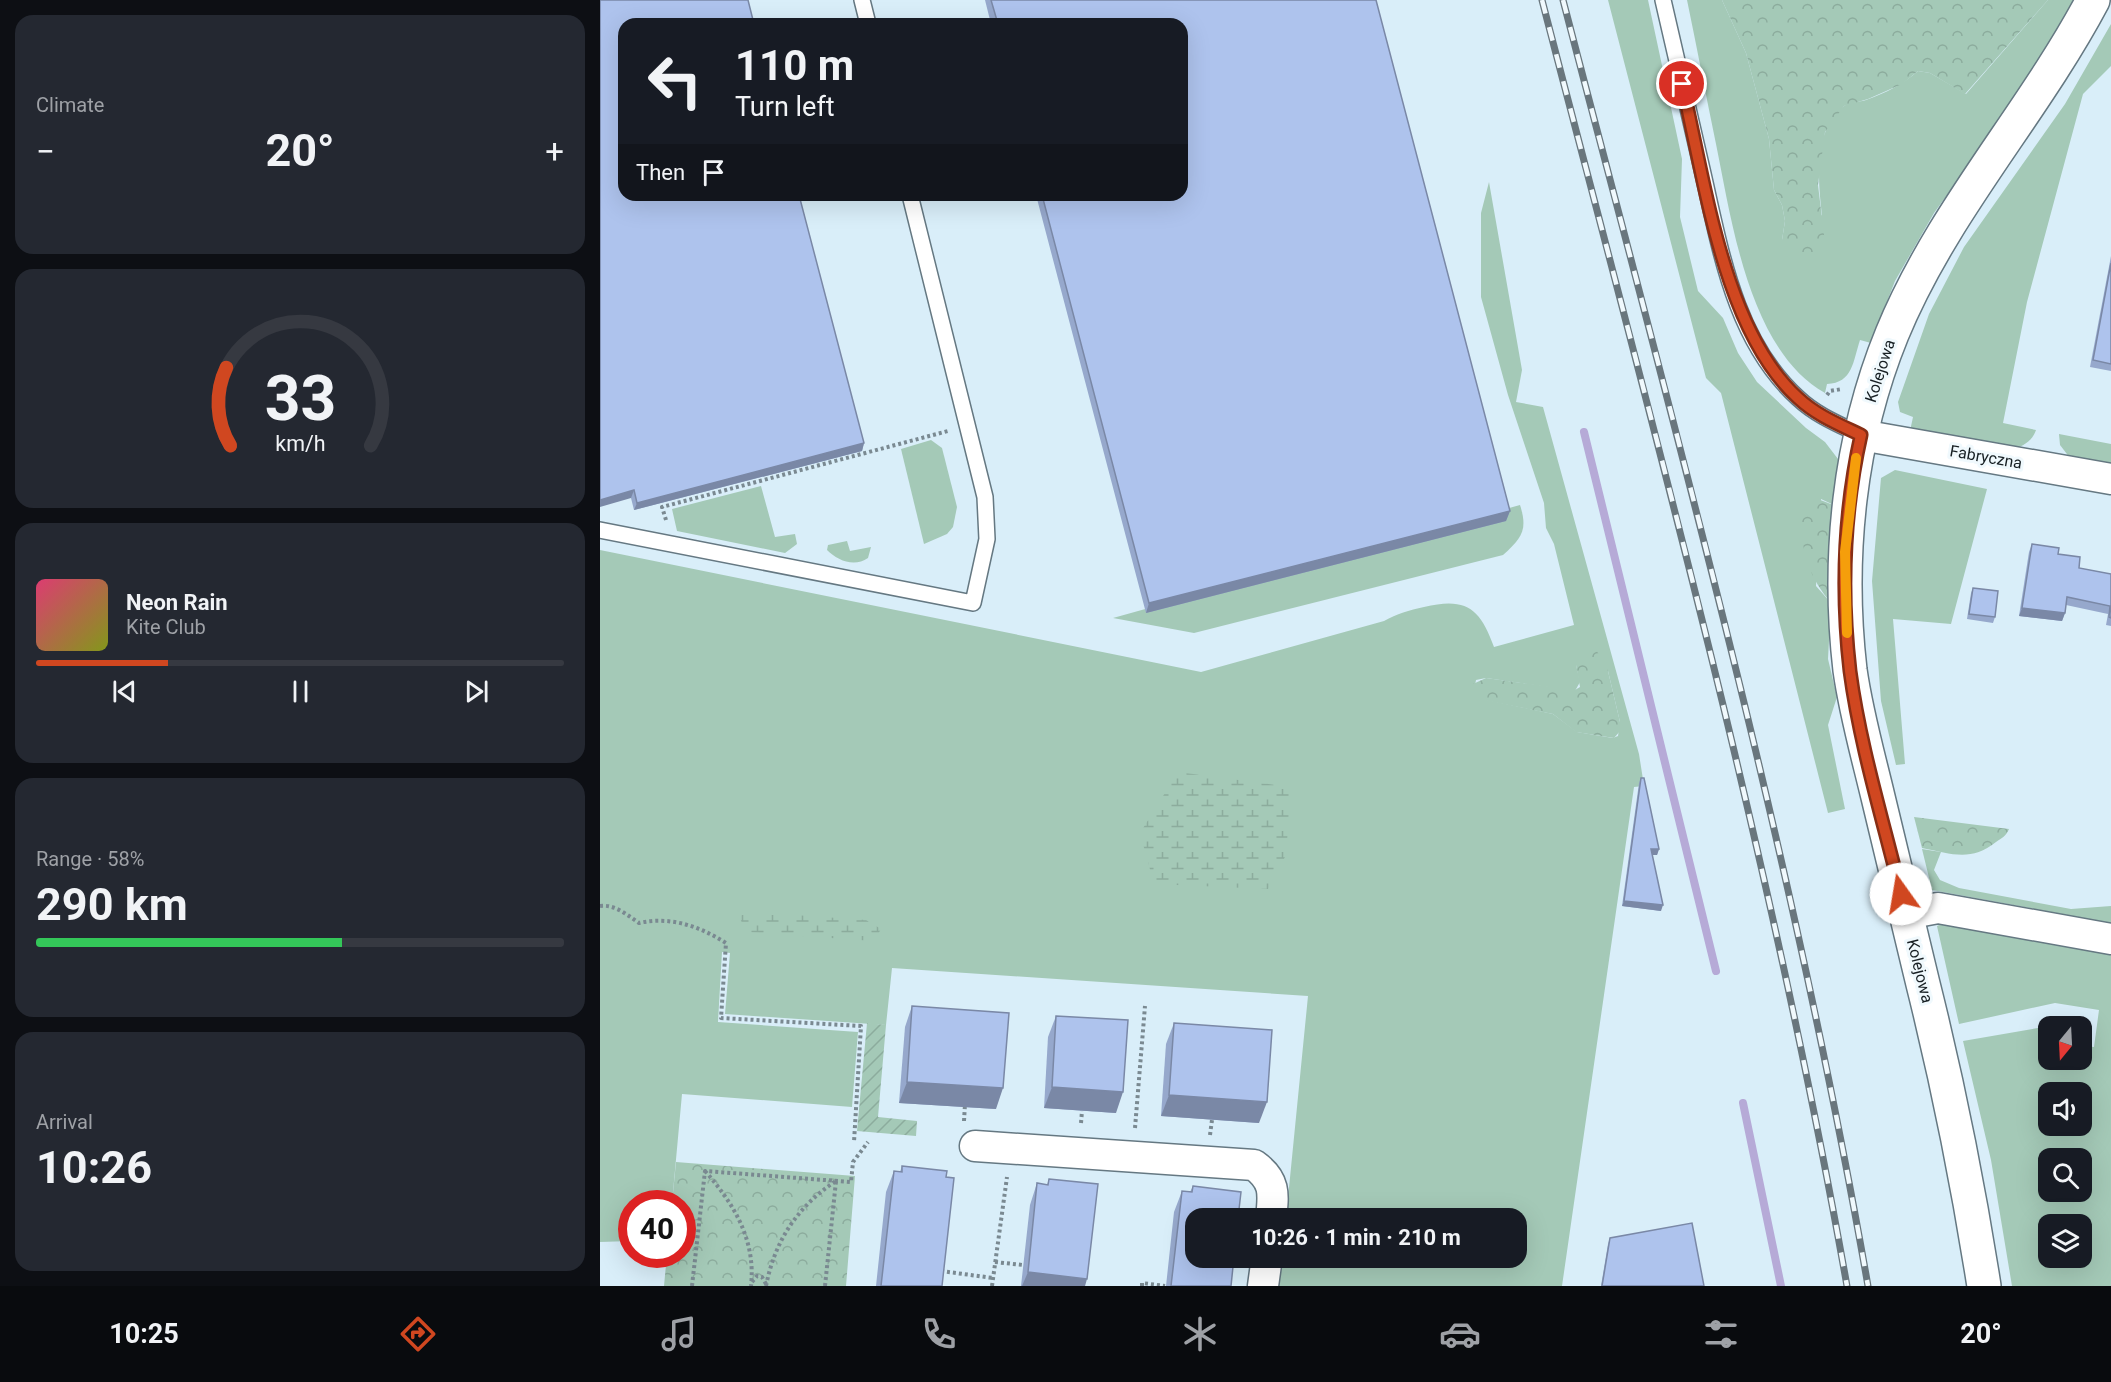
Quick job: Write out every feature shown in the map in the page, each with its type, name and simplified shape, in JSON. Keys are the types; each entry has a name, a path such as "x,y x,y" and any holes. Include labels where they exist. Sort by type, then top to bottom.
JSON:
{"street":[{"name":"Kolejowa","path":"1984,1286 1955,1118 1869,763 1850,670 1846,623 1845,552 1852,482 1861,435 1890,338 1930,253 1974,184 2053,72 2093,0"},
{"name":"Fabryczna","path":"1861,435 2111,479"},
{"path":"1906,914 1938,909 2111,939"},
{"path":"975,1146 1254,1166 1269,1176 1272,1184 1271,1208"},
{"path":"1263,1286 1265,1268"}],"lane":[{"path":"862,0 866,18"},
{"path":"1663,0 1728,276 1749,332 1769,364 1797,397 1813,411 1861,435"},
{"path":"600,530 973,603 983,563 987,522 985,497 911,201"}],"path":[{"path":"656,522 667,524 662,507 966,426"},
{"path":"600,906 608,905 639,923 654,920 691,924 726,942 721,1018 861,1026 854,1142"},
{"path":"1134,1131 1145,1006"},
{"path":"705,1171 851,1182 852,1162 868,1142"},
{"path":"705,1171 736,1210 749,1247 751,1285"},
{"path":"692,1286 705,1171"},
{"path":"766,1286 781,1238 797,1214 815,1195 837,1180"},
{"path":"825,1286 837,1180"},
{"path":"993,1286 1002,1199"},
{"path":"995,1262 1023,1265"},
{"path":"934,1271 993,1278"},
{"path":"751,1285 757,1276 764,1278 766,1286"},
{"path":"1142,1286 1142,1284 1165,1286"}],"green space":[{"path":"1608,0 1648,0 1682,159 1680,217 1698,291 1723,318 1738,353 1757,382 1806,428 1825,442 1838,459 1836,506 1821,499 1816,586 1831,603 1828,659 1837,697 1828,725 1845,809 1828,813 1721,393 1706,378"},
{"path":"1687,0 1722,0 1746,53 1769,139 1774,190 1782,205 1785,221 1782,240 1822,215 1819,172 1822,142 1834,116 1844,106 1887,91 1918,71 1930,73 1966,94 2048,0 2073,0 2061,25 1995,128 1934,213 1895,281 1871,343 1860,340 1851,370 1842,380 1827,384 1825,393 1799,373 1778,347 1761,316 1748,282 1729,210"},
{"path":"1722,0 2048,0 1965,94 1930,73 1918,71 1902,84 1868,99 1844,106 1825,132 1818,185 1826,251 1814,265 1797,258 1782,240 1785,221 1782,205 1774,190 1769,139 1746,53"},
{"path":"2111,24 2111,66 2083,94 2027,302 2003,423 2036,430 2028,442 2014,449 1910,431 1913,417 1900,412 1898,402 1929,314 1964,247 2065,104"},
{"path":"1489,182 1522,370 1516,402 1543,407 1639,754 1644,786 1634,787 1562,1286 1277,1286 1279,1268 1527,1268 1527,1208 1287,1208 1308,996 892,968 886,1025 725,1014 730,953 722,952 718,1022 858,1032 852,1107 682,1094 673,1190 618,1190 618,1241 600,1242 600,550 1201,672 1438,604 1461,605 1470,609 1483,623 1494,647 1574,625 1554,544 1546,528 1544,503 1508,395 1481,297 1481,213","holes":["1576,665 1608,671 1620,722 1618,736 1613,738 1577,732 1553,714 1473,697 1476,680 1486,678 1575,691 1580,682"]},
{"path":"2059,434 2111,444 2111,465 2070,458 2060,445"},
{"path":"931,440 942,448 957,507 953,527 947,534 924,544 901,449"},
{"path":"1895,470 1987,489 1951,624 1893,619 1905,764 1896,765 1881,701 1872,581 1881,478"},
{"path":"761,486 775,537 795,534 797,544 785,553 677,531 672,509"},
{"path":"1810,496 1836,506 1831,603 1815,580 1805,555 1802,529 1803,501"},
{"path":"1520,505 1523,521 1522,533 1515,544 1503,555 1194,633 1113,618"},
{"path":"847,541 850,551 871,547 868,558 863,561 846,562 827,550 828,545"},
{"path":"1594,646 1608,671 1620,722 1621,730 1614,738 1576,732 1553,714 1473,698 1473,684 1486,678 1575,690 1580,687 1576,665 1579,654"},
{"path":"1178,772 1291,787 1286,855 1268,889 1154,884 1140,833"},
{"path":"1914,817 2009,829 2002,838 1978,852 1952,854 1922,848"},
{"path":"1922,849 1941,852 1934,870 1940,880 1959,888 2071,909 2111,906 2111,923 1932,890"},
{"path":"753,912 866,920 881,929 874,941 746,932 739,916"},
{"path":"1946,922 2111,952 2111,1286 2012,1286 1991,1160 1963,1041 2038,1028 2038,1070 2092,1070 2092,1047 2094,1047 2099,1010 2055,1003 1959,1024 1937,926"},
{"path":"867,1023 886,1025 878,1117 917,1121 916,1136 857,1131"},
{"path":"676,1162 855,1176 846,1286 664,1286 666,1268 696,1268 696,1190 673,1190"}],"building":[{"path":"600,0 748,0 752,18 618,18 618,201 801,201 864,443 637,503 634,490 600,500"},
{"path":"991,0 1376,0 1510,511 1149,603 1044,201 1188,201 1188,18 996,18"},
{"path":"2111,263 2111,364 2093,360"},
{"path":"2032,544 2059,548 2058,554 2080,557 2079,568 2111,574 2111,618 2109,617 2110,606 2067,597 2065,613 2022,608"},
{"path":"1973,588 1998,591 1995,617 1969,614"},
{"path":"1641,778 1644,778 1659,849 1651,849 1663,905 1624,901"},
{"path":"912,1006 1009,1013 1003,1088 907,1082"},
{"path":"1056,1016 1128,1020 1123,1092 1052,1087"},
{"path":"1174,1023 1272,1030 1267,1102 1169,1095"},
{"path":"902,1166 947,1171 946,1177 954,1178 942,1286 881,1286 894,1171 902,1172"},
{"path":"1049,1179 1098,1184 1087,1279 1028,1272 1037,1183 1048,1185"},
{"path":"1193,1186 1241,1192 1239,1208 1185,1208 1185,1268 1233,1268 1231,1286 1171,1286 1182,1191 1192,1192"},
{"path":"1692,1223 1704,1286 1602,1286 1610,1238"}],"waterway":[{"path":"1584,432 1716,971"},
{"path":"1743,1103 1781,1286"}],"railway":[{"path":"1542,0 1667,480 1746,801 1816,1124 1847,1286"},
{"path":"1563,0 1688,479 1767,800 1838,1123 1868,1286"}],"slow traffic":[{"path":"1847,633 1845,552 1856,458"}],"route":[{"path":"1682,84 1728,276 1749,332 1769,364 1797,397 1813,411 1861,435 1852,482 1845,552 1846,623 1850,670 1856,706 1901,894"}]}
